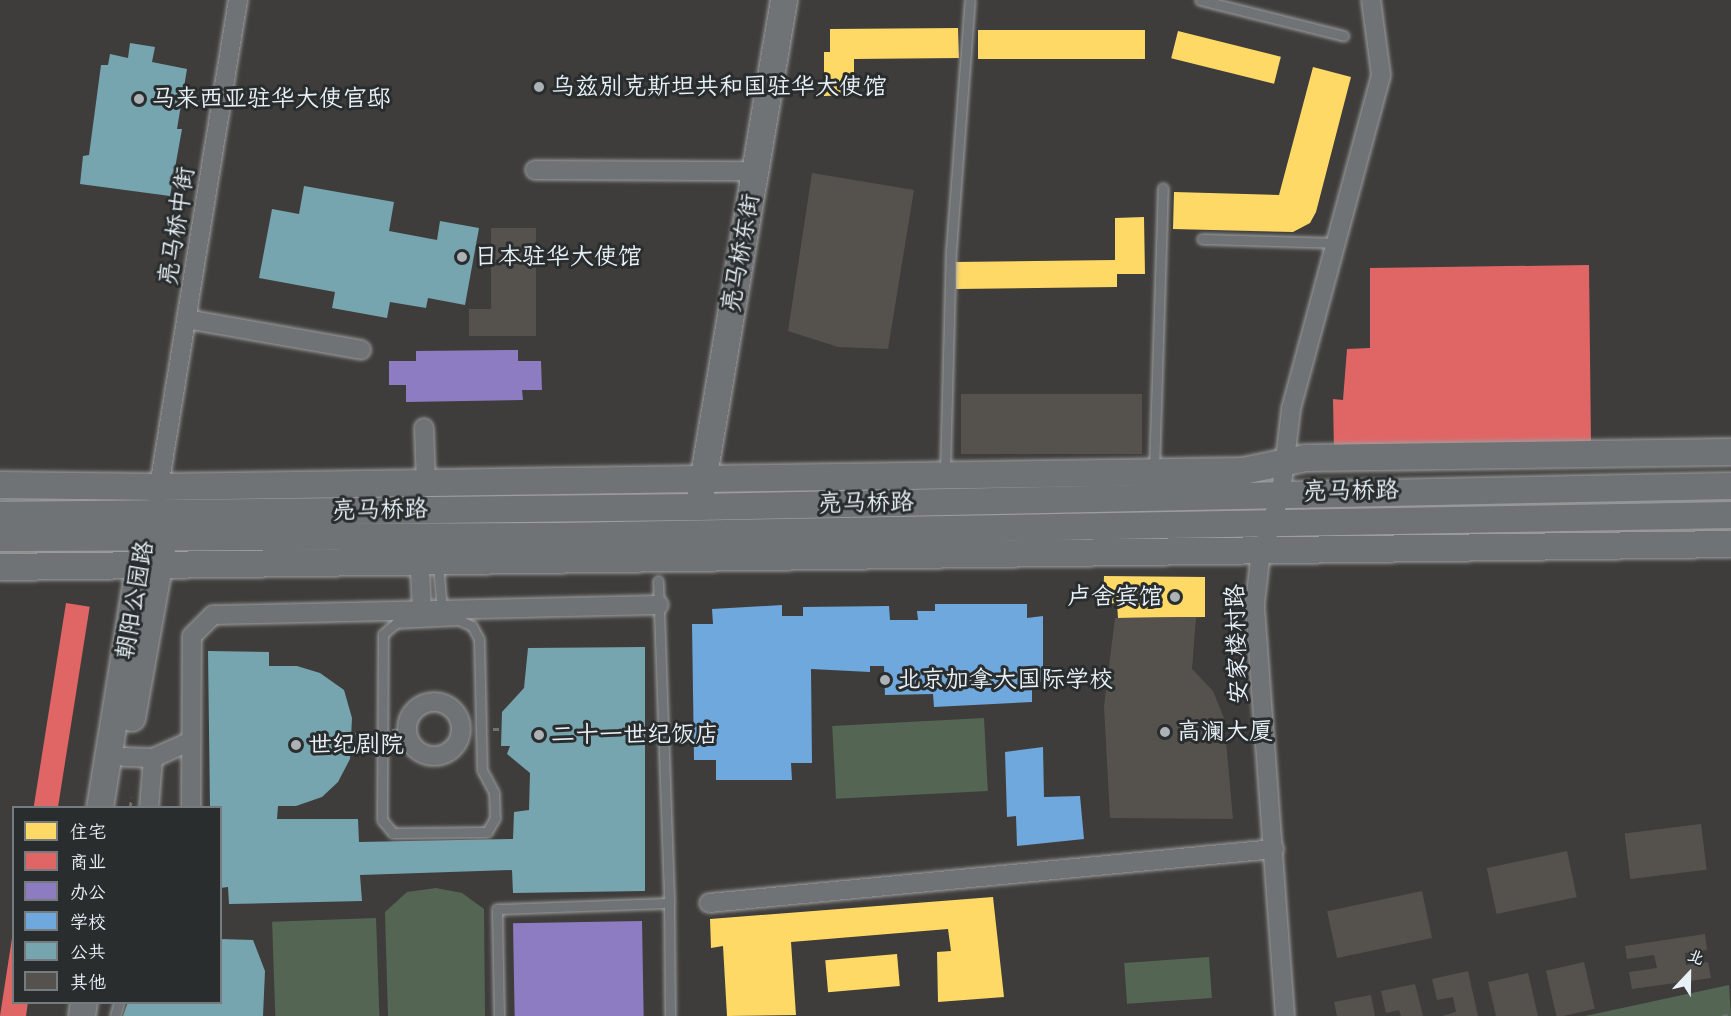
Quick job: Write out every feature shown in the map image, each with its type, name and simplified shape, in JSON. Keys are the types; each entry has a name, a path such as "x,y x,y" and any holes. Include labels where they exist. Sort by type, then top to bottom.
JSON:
{"street":[{"name":"亮马桥中街","path":"155,513 238,0"},
{"name":"亮马桥东街","path":"699,507 784,0"},
{"name":"安家楼村路","path":"1285,1016 1255,603 1263,550 1274,521 1281,492 1291,409 1381,75 1371,0"},
{"path":"535,170 755,171"},
{"path":"186,319 361,350"},
{"path":"424,428 426,482"},
{"path":"0,485 159,487 1243,471 1286,460 1731,452"},
{"name":"亮马桥路","path":"0,515 699,507 1281,492 1731,486"},
{"name":"朝阳公园路","path":"100,806 149,565 155,513"},
{"name":"亮马桥路","path":"0,538 154,537 428,549 1274,521 1731,515"},
{"path":"1604,517 1689,544"},
{"path":"0,567 149,565 428,549 1263,550 1731,544"},
{"path":"428,549 437,613"},
{"name":"朝阳公园路","path":"116,806 149,565"},
{"path":"191,806 192,636 213,615 437,613 659,604"},
{"path":"407,622 437,613"},
{"path":"124,757 153,758 190,741"},
{"path":"149,806 153,758"},
{"path":"709,903 1274,849"}],"lane":[{"path":"945,475 951,250 970,0"},
{"path":"1200,0 1344,36"},
{"path":"1154,472 1163,188"},
{"path":"1203,239 1335,243"},
{"path":"658,582 669,903 670,1016"},
{"path":"437,613 472,626 479,639 482,770 494,793 495,818 487,832 393,833 382,820 383,634 396,623 437,613"},
{"path":"499,1016 497,909 669,903"}],"path":[{"path":"1722,1016 1731,1015"}],"green space":[{"path":"984,718 988,791 836,799 832,726"},
{"path":"436,888 462,893 484,909 485,1016 388,1016 385,912 407,892"},
{"path":"376,918 379,1016 275,1016 272,922"},
{"path":"1209,957 1212,998 1127,1004 1124,963"},
{"path":"1729,985 1731,1016 1585,1016"}],"building: 住宅":[{"path":"958,28 959,58 854,59 854,95 824,96 824,52 830,52 830,29"},
{"path":"978,30 1145,30 1145,59 978,59"},
{"path":"1178,31 1281,57 1274,84 1171,58"},
{"path":"1313,67 1351,77 1316,212 1310,223 1293,232 1173,229 1174,192 1279,195"},
{"path":"1144,217 1145,274 1117,274 1117,287 956,289 956,262 1115,260 1115,218"},
{"path":"1104,576 1205,577 1205,617 1118,618 1117,603 1103,604"},
{"path":"993,897 1004,997 938,1002 937,952 951,951 948,929 791,942 796,1015 727,1016 723,946 711,948 710,919"},
{"path":"897,954 900,986 828,992 825,960"}],"building: 商业":[{"path":"1589,265 1591,446 1334,453 1333,399 1343,400 1347,349 1370,348 1370,268"},
{"path":"66,603 90,607 58,806 34,806"},
{"path":"12,938 12,1004 28,1004 26,1016 0,1016"}],"building: 办公":[{"path":"518,350 518,361 541,361 542,390 522,390 523,400 406,402 406,385 389,385 389,361 416,361 416,351"},
{"path":"642,921 644,1016 515,1016 513,923"}],"building: 学校":[{"path":"935,604 1027,604 1027,618 1043,616 1043,682 1032,682 1032,702 934,707 933,694 885,695 884,666 870,666 870,672 811,669 812,763 791,763 792,780 716,780 716,760 694,760 692,624 713,624 712,609 782,605 782,616 803,616 803,607 889,606 890,620 918,620 917,611 935,611"},
{"path":"1043,747 1044,797 1080,796 1084,839 1017,846 1016,816 1007,817 1005,752"}],"building: 公共":[{"name":"马来西亚驻华大使官邸","path":"130,43 155,47 152,62 187,69 177,129 182,129 170,196 80,184 83,156 89,155 101,65 108,65 110,54 128,58"},
{"path":"304,186 394,202 389,231 437,240 440,221 479,228 465,305 428,298 426,308 390,302 387,318 332,308 335,292 259,278 272,209 299,214"},
{"path":"645,647 645,891 513,893 512,870 360,875 362,901 229,904 228,887 222,888 222,806 210,806 208,651 269,652 269,666 297,666 320,673 344,690 352,718 350,759 338,782 322,797 296,806 278,806 277,819 358,819 359,842 513,839 514,812 529,810 530,773 507,754 510,746 501,746 502,712 524,688 528,648"},
{"path":"222,939 253,940 265,971 263,1016 123,1016 127,1004 222,1004"}],"building: 其他":[{"path":"812,173 914,190 888,349 838,347 788,331"},
{"path":"491,228 536,228 536,336 469,336 469,309 491,309"},
{"path":"961,394 1142,394 1142,454 961,454"},
{"name":"高澜大厦","path":"1196,617 1192,669 1213,691 1224,718 1233,819 1110,818 1104,706 1115,618"},
{"path":"1701,824 1707,870 1630,879 1625,833"},
{"path":"1567,851 1577,897 1497,914 1487,868"},
{"path":"1422,891 1432,938 1337,958 1327,911"},
{"path":"1705,934 1707,950 1685,953 1686,965 1708,962 1711,978 1632,989 1629,972 1657,968 1654,955 1627,959 1625,946"},
{"path":"1584,962 1595,1009 1556,1016 1546,971"},
{"path":"1468,971 1478,1016 1442,1016 1456,1012 1453,997 1437,1000 1432,979"},
{"path":"1528,973 1538,1016 1496,1016 1488,982"},
{"path":"1415,984 1423,1016 1401,1016 1399,1010 1386,1013 1381,991"},
{"path":"1371,995 1375,1016 1337,1016 1334,1002"}],"place":[{"name":"乌兹别克斯坦共和国驻华大使馆","path":"539,87"},
{"name":"马来西亚驻华大使官邸","path":"139,99"},
{"name":"日本驻华大使馆","path":"462,257"},
{"name":"卢舍宾馆","path":"1175,597"},
{"name":"北京加拿大国际学校","path":"885,680"},
{"name":"高澜大厦","path":"1165,732"},
{"name":"二十一世纪饭店","path":"539,735"},
{"name":"世纪剧院","path":"296,745"}]}
